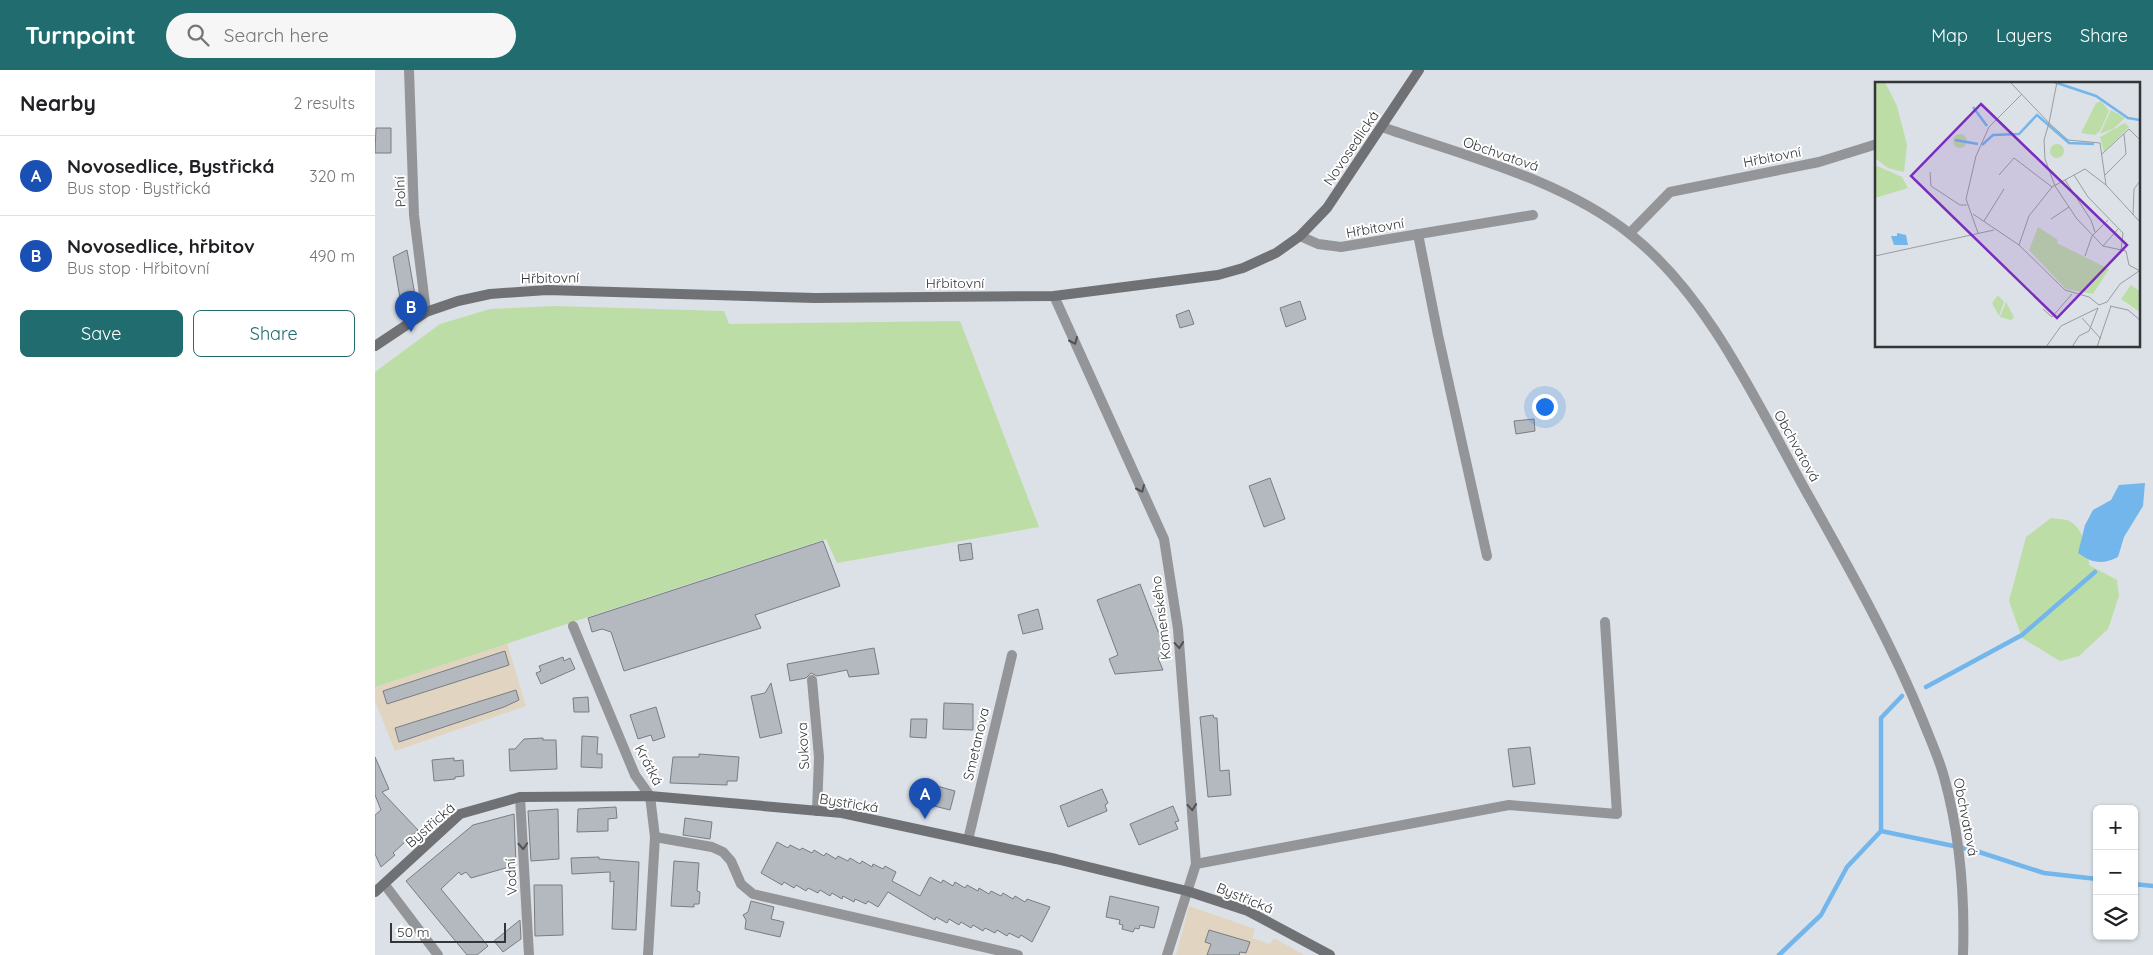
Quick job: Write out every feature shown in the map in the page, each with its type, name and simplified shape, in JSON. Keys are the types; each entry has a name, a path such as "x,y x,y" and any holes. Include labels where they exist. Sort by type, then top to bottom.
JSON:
{"street":[{"name":"Polní","path":"409,70 414,215 426,312"},
{"name":"Novosedlická","path":"1300,236 1327,208 1419,70"},
{"name":"Obchvatová","path":"1382,127 1541,182 1579,200 1630,234 1667,266 1696,304 1727,350 1864,594 1908,684 1944,775 1960,854 1963,955"},
{"name":"Hřbitovní","path":"1630,234 1670,192 1819,162 1875,145"},
{"name":"Hřbitovní","path":"375,346 426,312 458,301 490,294 547,290 815,298 1054,296 1218,275 1243,268 1276,253 1300,236 1319,244 1341,247 1533,215"},
{"path":"1418,234 1438,335 1487,556"},
{"name":"Komenského","path":"1054,296 1164,539 1178,629 1196,864 1167,955"},
{"path":"1196,864 1509,805 1617,814 1605,622"},
{"name":"Krátká","path":"573,626 635,775 650,796 655,837 647,955"},
{"name":"Smetanova","path":"968,840 1012,655"},
{"name":"Sukova","path":"812,680 819,757 817,811"},
{"name":"Bystřická","path":"375,892 460,814 520,797 650,796 842,813 1056,859 1187,891 1248,911 1330,955"},
{"name":"Vodní","path":"520,797 529,955"},
{"path":"655,837 711,847 723,852 731,861 741,884 753,894 1018,955"},
{"path":"385,884 438,955"}],"shaded area":[{"path":"507,643 526,706 395,751 375,701 375,687"},
{"path":"1189,906 1255,929 1252,938 1270,944 1274,938 1304,955 1176,955"}],"green space":[{"path":"554,306 724,311 729,324 960,321 1039,527 837,563 826,539 375,687 375,372 440,324 490,309"},
{"path":"2051,518 2067,520 2077,527 2084,539 2089,565 2117,580 2119,596 2108,629 2079,656 2060,661 2022,638 2009,601 2026,537"}],"water":[{"path":"2145,483 2143,506 2124,537 2118,557 2097,562 2078,553 2085,525 2093,510 2111,500 2119,485"}],"building":[{"path":"376,128 391,128 391,153 375,153"},
{"path":"407,250 415,295 401,304 393,257"},
{"path":"1300,301 1306,319 1286,327 1280,308"},
{"path":"1189,310 1194,324 1180,328 1176,315"},
{"path":"1534,419 1535,431 1516,434 1514,421"},
{"path":"1270,478 1285,519 1264,527 1249,486"},
{"path":"823,541 840,586 755,615 761,628 624,671 611,632 602,629 592,632 588,618"},
{"path":"971,543 973,559 960,561 958,545"},
{"path":"1140,584 1167,655 1158,658 1163,670 1115,674 1109,659 1118,655 1097,600"},
{"path":"1038,609 1043,629 1023,634 1018,615"},
{"path":"874,648 879,674 849,677 847,670 817,676 811,673 806,678 790,681 787,664"},
{"path":"505,651 509,665 387,704 383,691"},
{"path":"563,657 564,661 570,658 575,669 541,684 536,673 541,671 539,666"},
{"path":"771,683 782,733 760,738 751,696 765,693"},
{"path":"516,690 519,700 504,707 399,742 395,728"},
{"path":"588,697 589,712 574,712 573,698"},
{"path":"944,703 973,704 973,730 943,729"},
{"path":"656,707 665,737 653,741 651,735 638,739 630,715"},
{"path":"1213,715 1214,718 1217,718 1220,771 1229,770 1231,795 1208,797 1200,717"},
{"path":"911,719 927,719 926,738 910,737"},
{"path":"582,736 598,737 597,754 602,754 602,768 581,767"},
{"path":"543,738 543,740 556,740 557,769 510,771 509,749 515,749 524,739"},
{"path":"1530,747 1535,784 1513,787 1508,749"},
{"path":"699,754 739,757 737,781 727,781 727,785 670,783 673,757 699,757"},
{"path":"375,757 389,789 382,792 418,830 381,867 375,854 375,815 381,810 375,795"},
{"path":"454,758 454,761 463,760 464,776 434,781 432,760"},
{"path":"926,783 955,791 950,810 911,800 914,786 924,789"},
{"path":"1102,789 1108,803 1105,805 1107,811 1068,827 1060,806"},
{"path":"1173,806 1179,821 1175,822 1178,829 1139,845 1130,824"},
{"path":"616,807 617,818 608,819 608,831 577,832 578,809"},
{"path":"558,809 559,859 531,861 528,811"},
{"path":"514,814 516,865 471,878 466,872 461,875 459,872 441,889 488,946 477,955 467,955 406,881 473,825"},
{"path":"685,818 712,822 710,839 683,835"},
{"path":"777,842 788,848 790,845 812,853 814,850 824,856 826,853 836,859 838,856 848,861 850,858 860,864 862,861 872,867 873,864 883,869 885,866 896,872 892,881 920,896 930,877 941,883 943,880 953,886 955,882 965,888 967,885 978,891 979,888 989,894 991,891 1001,896 1003,893 1013,899 1015,896 1025,902 1027,899 1050,907 1032,942 1021,935 1019,938 1009,933 1007,936 997,930 995,933 985,928 983,931 973,925 971,928 961,922 959,925 949,919 947,923 936,917 935,920 888,892 878,907 868,901 866,904 855,899 854,902 843,896 842,899 832,893 830,896 820,890 818,893 808,888 806,891 796,885 794,888 784,882 782,885 761,873"},
{"path":"599,857 599,859 639,862 636,930 612,929 614,881 610,882 610,872 572,874 571,858"},
{"path":"674,861 699,863 697,891 700,892 699,904 694,904 694,907 671,906"},
{"path":"534,885 562,885 563,935 535,936"},
{"path":"1110,896 1159,907 1154,928 1140,925 1139,929 1135,928 1133,932 1122,929 1123,925 1119,924 1120,920 1106,917"},
{"path":"751,901 774,907 771,919 784,922 780,937 745,929 746,920 743,915 748,912"},
{"path":"520,920 521,939 503,952 494,941"},
{"path":"1209,930 1250,942 1246,953 1240,952 1239,955 1207,955 1211,944 1205,942"}],"waterway":[{"path":"1926,687 2022,635 2095,572"},
{"path":"1779,955 1821,915 1847,867 1881,831 1881,718 1902,696"},
{"path":"1881,831 1973,850 2044,873 2093,879"},
{"path":"2138,884 2153,886"}],"place":[{"name":"Novosedlice, hřbitov","path":"411,332"},
{"name":"Novosedlice, Bystřická","path":"925,819"}]}
